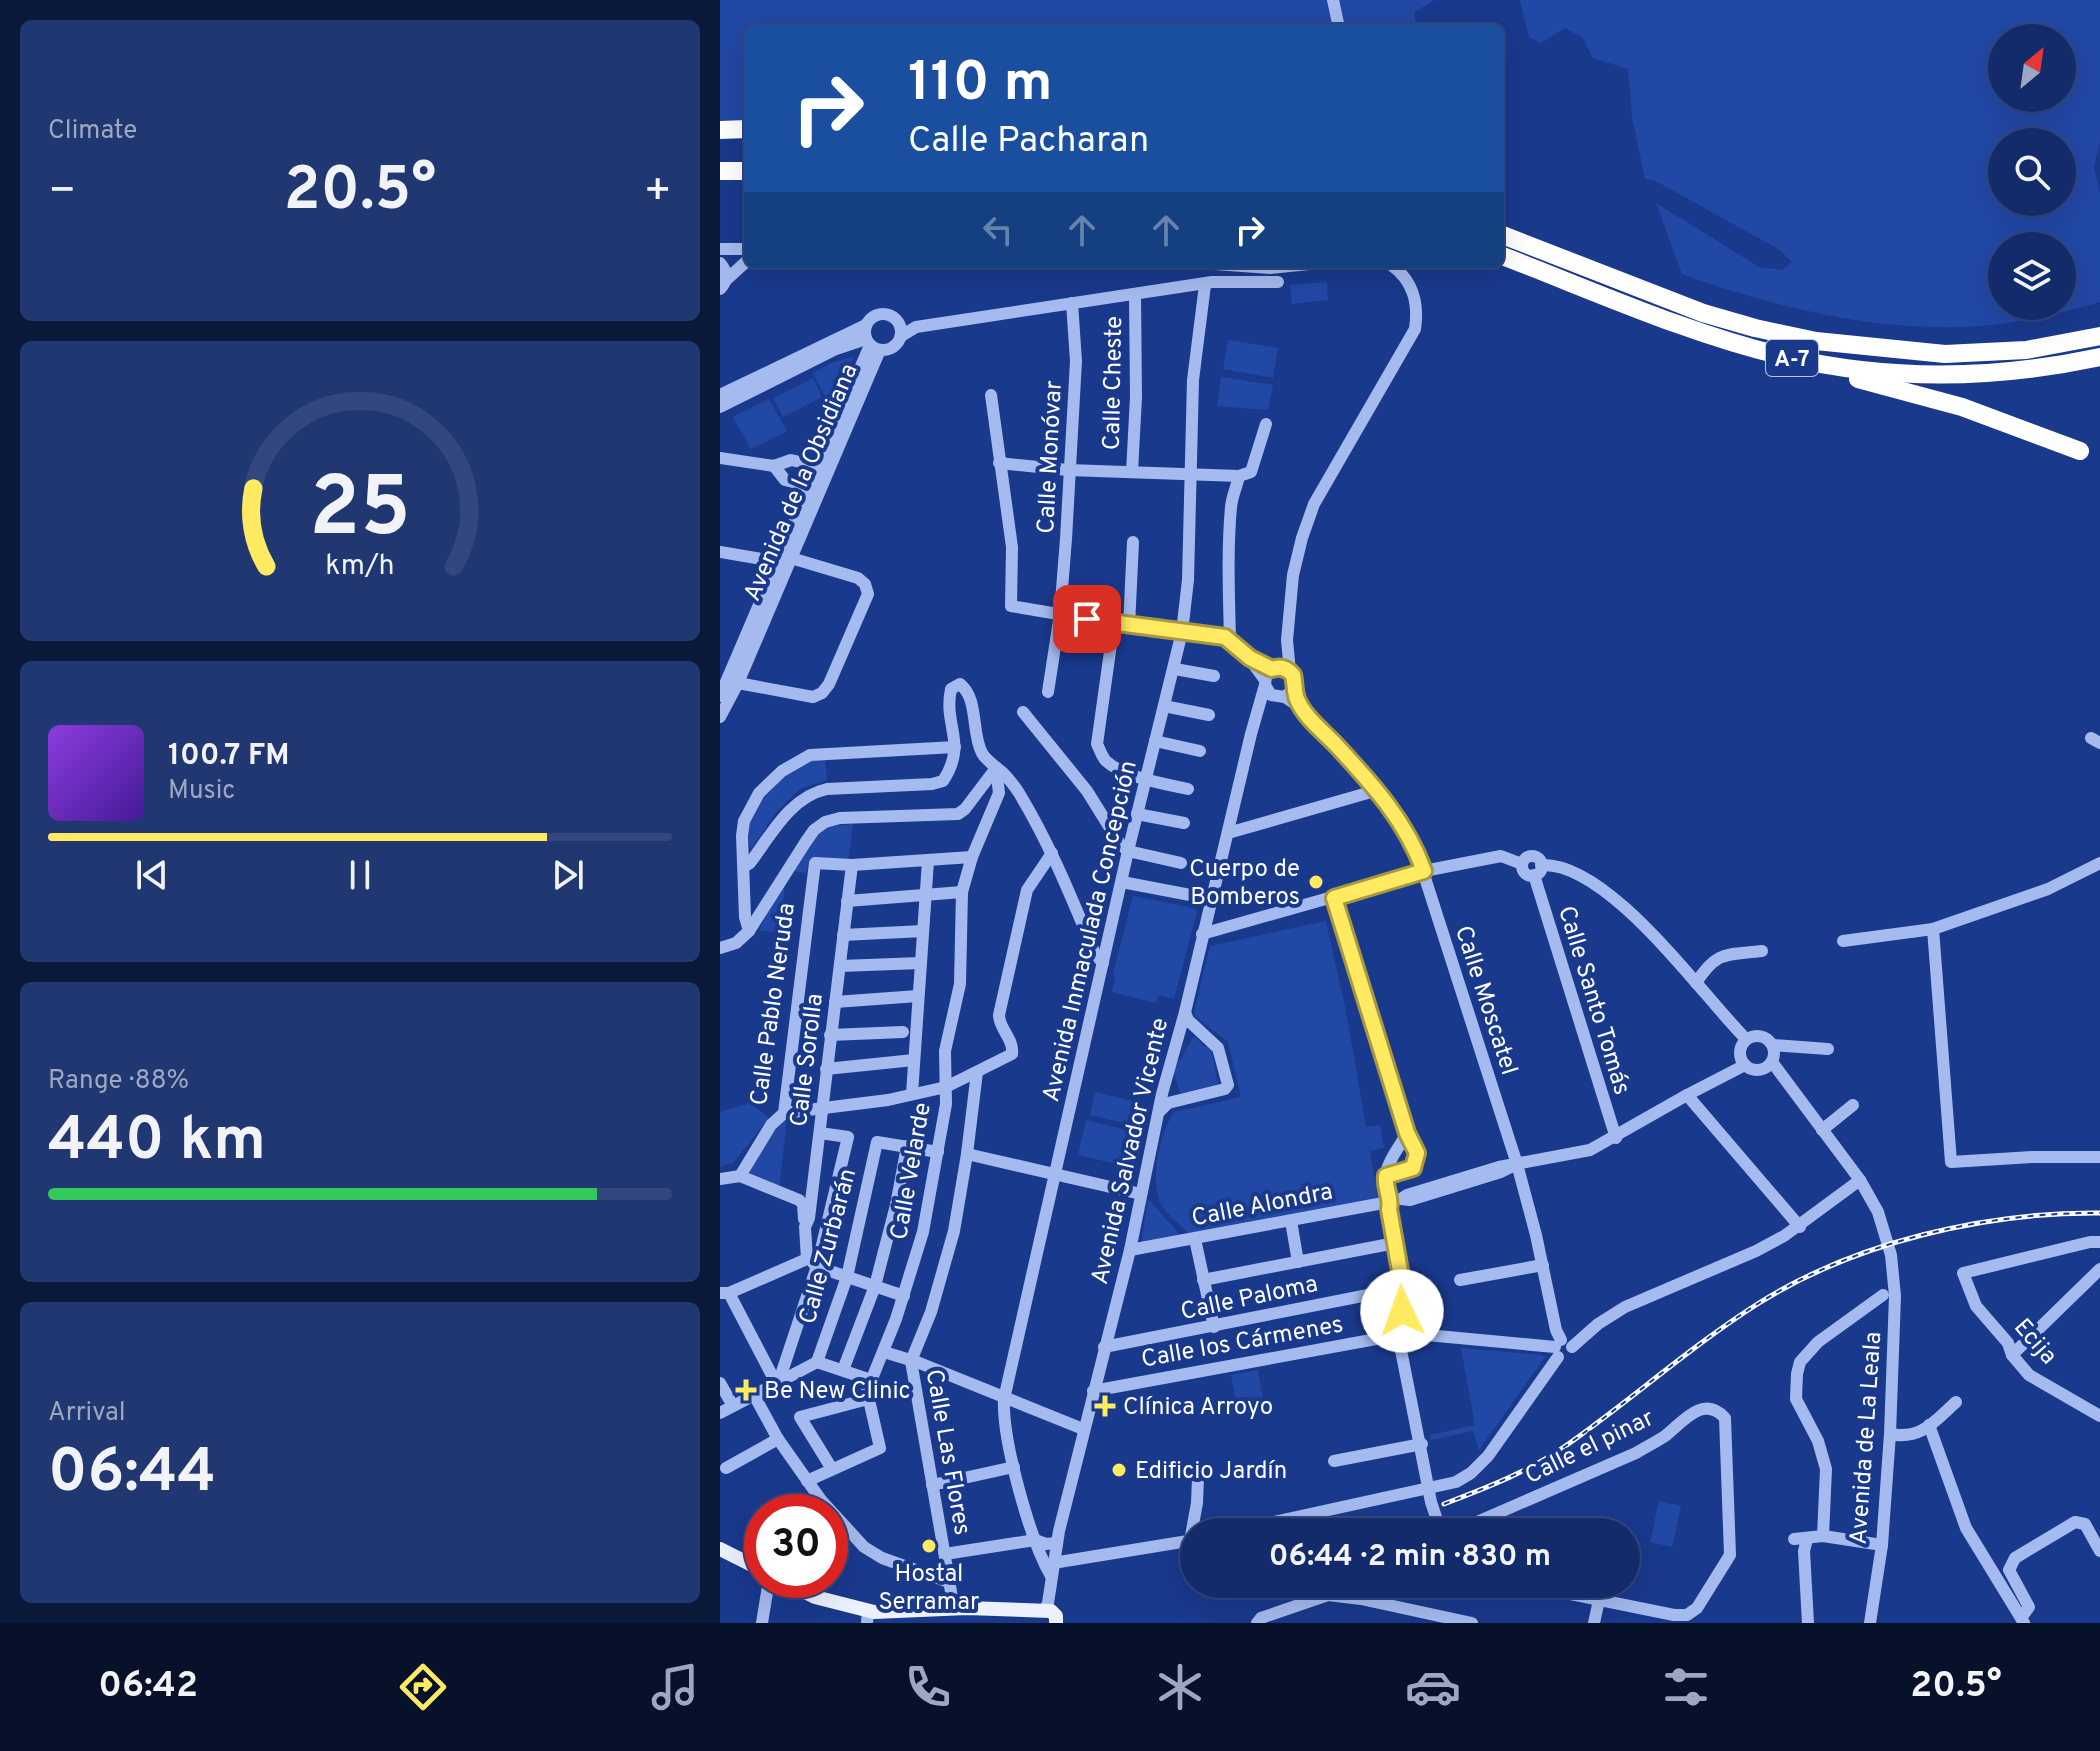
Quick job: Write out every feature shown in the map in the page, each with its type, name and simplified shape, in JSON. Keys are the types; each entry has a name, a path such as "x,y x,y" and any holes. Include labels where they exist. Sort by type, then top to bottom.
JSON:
{"highway":[{"path":"720,130 744,129"},
{"path":"720,142 744,141"},
{"path":"720,163 744,162"},
{"path":"720,171 744,171"},
{"name":"A-7","path":"1504,236 1703,313 1755,328 1850,346 1945,354 2026,350 2100,336"},
{"name":"A-7","path":"1504,257 1662,319 1787,357 1863,370 1941,376 2020,372 2100,357"},
{"path":"1980,352 2010,343 2100,327"},
{"path":"1787,357 1819,372 1901,389 1962,407 2080,451"}],"main road":[{"path":"720,1549 744,1561"},
{"path":"818,1598 868,1617 1002,1608 1074,1623"}],"street":[{"path":"1333,0 1338,24"},
{"path":"720,249 744,249"},
{"path":"723,284 724,269 720,263 744,260"},
{"path":"723,284 744,263"},
{"path":"1290,672 1288,631 1296,561 1314,504 1415,329 1418,312 1412,288 1396,268"},
{"path":"720,407 836,349 871,340 895,346 901,336 916,327 1209,284 1278,282"},
{"name":"Avenida Inmaculada Concepción","path":"1051,1576 1035,1540 1005,1435 1004,1399 1128,851 1182,632 1188,580 1193,380 1209,284"},
{"name":"Calle Cheste","path":"1132,472 1136,397 1135,294"},
{"name":"Calle Monóvar","path":"1048,692 1060,614 1076,361 1072,303"},
{"path":"871,340 873,317 883,314 916,327"},
{"path":"897,322 901,336"},
{"path":"720,395 871,340"},
{"name":"Avenida de la Obsidiana","path":"785,560 809,486 871,340"},
{"name":"Avenida de la Obsidiana","path":"720,717 726,687 785,560 871,340"},
{"path":"991,395 1012,547 1011,606 1230,640 1269,676 1268,693 1285,694"},
{"path":"999,463 1068,470 1239,476 1251,472 1266,424"},
{"path":"720,458 774,466 791,460 818,466"},
{"path":"774,466 785,480 809,486"},
{"path":"1230,640 1227,599 1231,503 1239,476"},
{"path":"1129,626 1133,542"},
{"path":"720,552 785,560 858,578 865,584 868,594 829,684 822,693 813,697 726,687"},
{"path":"1114,623 1097,744 1104,760 1145,779 1188,789"},
{"name":"Avenida Salvador Vicente","path":"1047,1616 1057,1543 1130,1250 1202,934 1259,709 1288,631"},
{"path":"1259,709 1267,701 1285,694 1295,679 1283,668 1269,676"},
{"path":"1175,669 1214,676"},
{"path":"744,867 786,815 812,792 943,781 953,766 955,747 948,702 951,689 960,684 966,688 983,756 1002,772 1018,792 1052,853 1095,954 1103,963"},
{"name":"Calle Moscatel","path":"1285,694 1301,707 1378,790 1398,817 1424,871 1517,1164 1562,1348"},
{"path":"1164,706 1209,715"},
{"path":"1023,712 1087,791 1120,844 1128,851 1181,863"},
{"path":"1155,741 1200,751"},
{"path":"749,931 745,917 744,821 759,793 782,771 810,755 955,747"},
{"path":"852,865 972,857 999,793 996,768"},
{"path":"720,948 736,943 749,931 814,830 825,822 858,817 958,814 996,768"},
{"path":"1228,833 1378,790"},
{"path":"1137,814 1184,823"},
{"path":"784,1113 821,1110 946,1087 1008,1057 1013,1049 999,1023 999,1015 1027,890 1052,853"},
{"path":"1202,934 1424,871 1501,856 1522,864 1531,856 1539,859 1538,870 1555,864 1575,872 1606,892 1669,952 1746,1039"},
{"name":"Calle Velarde","path":"832,1469 880,1448 867,1391 904,1296 923,1232 946,1087 945,1051 960,984 962,892 972,857"},
{"path":"912,1094 928,861"},
{"name":"Calle Pablo Neruda","path":"740,1176 771,1125 784,1113 815,863 852,865"},
{"path":"1843,941 1933,929 2048,889 2100,863"},
{"name":"Calle Sorolla","path":"812,1262 805,1227 809,1218 852,865"},
{"name":"Calle Santo Tomás","path":"1538,870 1616,1138"},
{"path":"1122,882 1211,899"},
{"path":"847,901 962,892"},
{"path":"1334,898 1407,1133 1417,1153 1413,1168 1386,1176"},
{"path":"1933,929 1951,1162 2023,1157 2100,1157"},
{"path":"843,935 923,931"},
{"path":"1696,983 1713,960 1723,955 1762,951"},
{"path":"840,966 921,963"},
{"path":"835,1002 918,996"},
{"path":"1159,1112 1165,1105 1177,1100 1225,1089 1228,1085 1218,1048 1188,1020 1185,1012"},
{"path":"830,1035 903,1032"},
{"path":"1773,1045 1774,1057 1763,1070 1745,1065 1740,1054 1746,1039 1757,1035 1773,1045 1828,1049"},
{"path":"826,1069 914,1060"},
{"name":"Avenida de La Leala","path":"1772,1062 1860,1180 1878,1212 1891,1255 1895,1296 1890,1434 1882,1545 1870,1623"},
{"name":"Calle Alondra","path":"1130,1250 1396,1201 1407,1195 1517,1164 1590,1150 1745,1065"},
{"path":"1170,1066 1177,1100"},
{"name":"Calle Las Flores","path":"954,1609 911,1361 931,1312 954,1231 977,1072"},
{"path":"1687,1095 1800,1227"},
{"path":"1822,1130 1853,1105"},
{"path":"777,1382 848,1137 820,1133"},
{"path":"1407,1133 1388,1166 1385,1183 1396,1201 1389,1209 1403,1288 1398,1335 1437,1518"},
{"name":"Calle Zurbarán","path":"817,1362 847,1277 877,1142 907,1146"},
{"path":"843,1370 875,1286 896,1205 907,1146 938,1152"},
{"path":"967,1154 1141,1194"},
{"path":"720,1179 740,1176 799,1200 803,1204 805,1227"},
{"path":"1292,1518 1456,1482 1479,1464 1562,1348 1625,1307 1756,1251 1800,1227 1860,1180"},
{"path":"1291,1221 1298,1262"},
{"path":"1195,1239 1214,1327"},
{"name":"Ecija","path":"2100,1242 1963,1273 1976,1306 2008,1343 2012,1355 2029,1375 2100,1416"},
{"path":"1203,1280 1395,1243"},
{"path":"777,1382 725,1293 812,1262 904,1296"},
{"path":"1460,1280 1543,1265"},
{"path":"2012,1355 2100,1269"},
{"name":"Calle Paloma","path":"1104,1347 1403,1288"},
{"path":"1823,1536 1826,1469 1818,1441 1796,1399 1797,1374 1800,1362 1818,1342 1883,1295"},
{"name":"Calle los Cármenes","path":"1093,1391 1398,1335 1416,1334 1562,1348"},
{"path":"884,1352 1083,1429"},
{"path":"720,1413 817,1362 871,1380"},
{"path":"720,1383 733,1406"},
{"path":"754,1395 778,1439 821,1500 871,1553 949,1582"},
{"path":"807,1481 832,1469 801,1416 868,1399"},
{"path":"1890,1434 1915,1435 1956,1402"},
{"name":"Calle el pinar","path":"1486,1518 1636,1453 1663,1437 1696,1410 1706,1407 1717,1410 1725,1418 1731,1546 1727,1562 1697,1608 1687,1615 1674,1615 1589,1598"},
{"path":"1929,1425 1966,1528 2023,1621"},
{"path":"726,1468 778,1439"},
{"path":"1334,1461 1422,1444"},
{"path":"932,1485 1014,1467"},
{"path":"1195,1518 1198,1478"},
{"path":"2023,1621 2029,1607 2009,1570 2015,1558 2070,1524 2080,1522 2085,1524 2100,1551"},
{"path":"1808,1623 1804,1551 1800,1539 1823,1536 1882,1545"},
{"path":"945,1554 1035,1540 1046,1544 1057,1543"},
{"path":"1053,1563 1180,1542"},
{"path":"1257,1623 1261,1618 1328,1595 1472,1623"},
{"path":"762,1623 766,1598"},
{"path":"1594,1623 1599,1600"}],"shaded area":[{"path":"720,0 1434,0 1415,12 1415,24 744,24 744,123 720,123"},
{"path":"1520,0 2100,0 2100,140 2094,167 2100,194 2100,302 2076,308 2076,232 1988,232 1988,320 2024,320 1996,325 1943,327 1867,322 1791,307 1682,274 1656,203 1759,267 1782,270 1792,262 1780,250 1654,180 1645,179 1632,117 1628,69 1593,58 1582,37 1565,28 1541,43 1529,37"},
{"path":"1327,282 1328,300 1292,304 1290,285"},
{"path":"1228,340 1278,348 1273,378 1223,369"},
{"path":"854,356 834,401 826,399 813,373"},
{"path":"1221,377 1273,385 1268,410 1217,406"},
{"path":"813,378 822,397 783,417 773,398"},
{"path":"769,399 787,431 751,449 733,417"},
{"path":"825,758 827,780 799,789 777,811 751,849 751,817 767,788 794,767"},
{"path":"853,824 848,861 817,857 809,861 806,873 793,871 813,839 826,827"},
{"path":"785,881 782,920 794,922 791,935 759,930"},
{"path":"1133,896 1194,908 1197,912 1174,999 1158,995 1156,1003 1112,992 1113,974"},
{"path":"1326,921 1346,1011 1366,1127 1380,1125 1384,1148 1371,1151 1369,1146 1378,1198 1190,1235 1166,1211 1157,1193 1156,1169 1164,1131 1174,1112 1241,1097 1228,1042 1194,1012 1210,946"},
{"path":"1194,1036 1205,1047 1211,1046 1218,1085 1180,1093 1173,1070 1175,1062 1181,1059"},
{"path":"1095,1092 1142,1103 1137,1126 1090,1115"},
{"path":"750,1103 769,1118 733,1163 720,1167 720,1112"},
{"path":"787,1119 779,1188 748,1175 767,1139"},
{"path":"1086,1120 1138,1133 1129,1167 1078,1155"},
{"path":"1148,1199 1182,1237 1141,1243"},
{"path":"1461,1348 1545,1357 1479,1450 1473,1431 1431,1440 1430,1435 1475,1425"},
{"path":"1258,1370 1264,1406 1238,1411 1231,1375"},
{"path":"1659,1501 1681,1506 1672,1547 1650,1542"}],"railway":[{"path":"1444,1504 1506,1479 1550,1456 1759,1303 1837,1263 1879,1247 1968,1225 2012,1218 2100,1213"}],"place":[{"name":"Cuerpo de Bomberos","path":"1316,882"},
{"name":"Be New Clinic","path":"746,1390"},
{"name":"Clínica Arroyo","path":"1105,1406"},
{"name":"Edificio Jardín","path":"1119,1470"},
{"name":"Hostal Serramar","path":"929,1546"}],"route":[{"path":"1087,619 1225,637 1250,658 1272,669 1287,669 1295,679 1296,698 1301,707 1378,790 1398,817 1417,853 1424,871 1334,898 1407,1133 1417,1153 1413,1168 1386,1176 1385,1183 1403,1288 1402,1311"}]}
